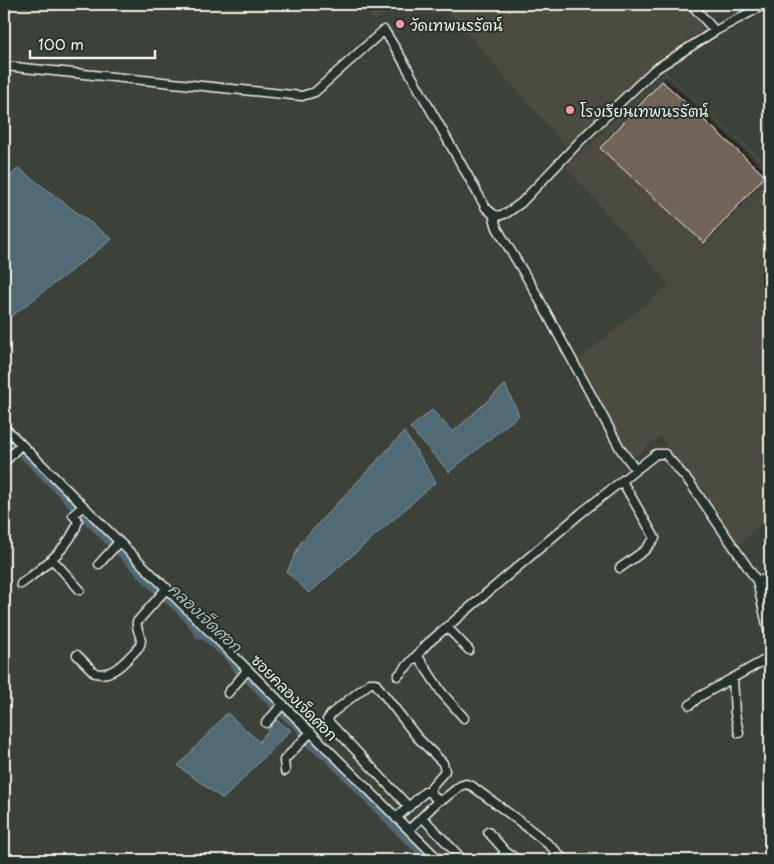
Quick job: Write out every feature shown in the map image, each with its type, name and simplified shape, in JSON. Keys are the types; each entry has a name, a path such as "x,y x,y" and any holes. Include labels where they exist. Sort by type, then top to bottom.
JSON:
{"street":[{"path":"691,4 715,31"},
{"path":"4,66 302,96 315,92 384,30 486,208 498,216 507,214 520,203 582,139 654,70 715,31 766,4"},
{"path":"493,214 497,228 533,288 621,450 636,470"},
{"name":"ซอยคลองเจ็ดศอก","path":"4,427 309,734 439,860"},
{"path":"4,463 21,444"},
{"path":"398,676 417,655 447,628 581,513 656,454 665,454 690,483 757,581 770,638"},
{"path":"620,568 645,550 655,538 622,481"},
{"path":"21,584 52,559 76,527 78,521 73,515 82,507"},
{"path":"99,564 119,542"},
{"path":"52,559 80,590"},
{"path":"757,581 770,578"},
{"path":"77,655 95,673 108,674 114,671 139,647 142,638 137,629 137,622 165,590"},
{"path":"447,628 469,650"},
{"path":"417,655 442,693 464,718"},
{"path":"690,705 699,696 770,657"},
{"path":"228,693 246,671"},
{"path":"733,678 739,733"},
{"path":"408,807 327,720 332,713 370,683 375,683 417,738 445,766 445,771 432,786 430,792"},
{"path":"266,723 281,706"},
{"path":"285,771 284,760 309,734"},
{"path":"409,830 438,801 466,784 472,786 545,841 563,860"},
{"path":"396,818 425,792 430,792"},
{"path":"430,792 438,801"},
{"path":"422,817 463,860"},
{"path":"488,832 506,852 518,860"},
{"path":"498,860 506,852"}],"shaded area":[{"path":"363,4 383,4 384,15 374,21"},
{"name":"โรงเรียนเทพนรรัตน์","path":"442,4 681,4 704,29 675,48 646,71 567,148"},
{"path":"665,72 770,167 770,515 737,546 660,436 632,459 579,360 669,284 566,167"}],"water":[{"path":"18,168 112,239 4,322 4,184"},
{"path":"505,385 519,415 449,472 410,428 432,410 453,432"},
{"path":"404,432 436,482 309,593 287,572 301,542"},
{"path":"227,713 259,742 276,720 291,730 223,799 178,766"}],"building":[{"path":"662,81 765,176 704,243 600,148"}],"waterway":[{"name":"คลองเจ็ดศอก","path":"4,434 181,611 199,634 206,636 234,662 242,677 249,679 278,709 301,728 305,740 328,757 402,834 430,860"}],"place":[{"name":"วัดเทพนรรัตน์","path":"400,24"},
{"name":"โรงเรียนเทพนรรัตน์","path":"570,110"}]}
